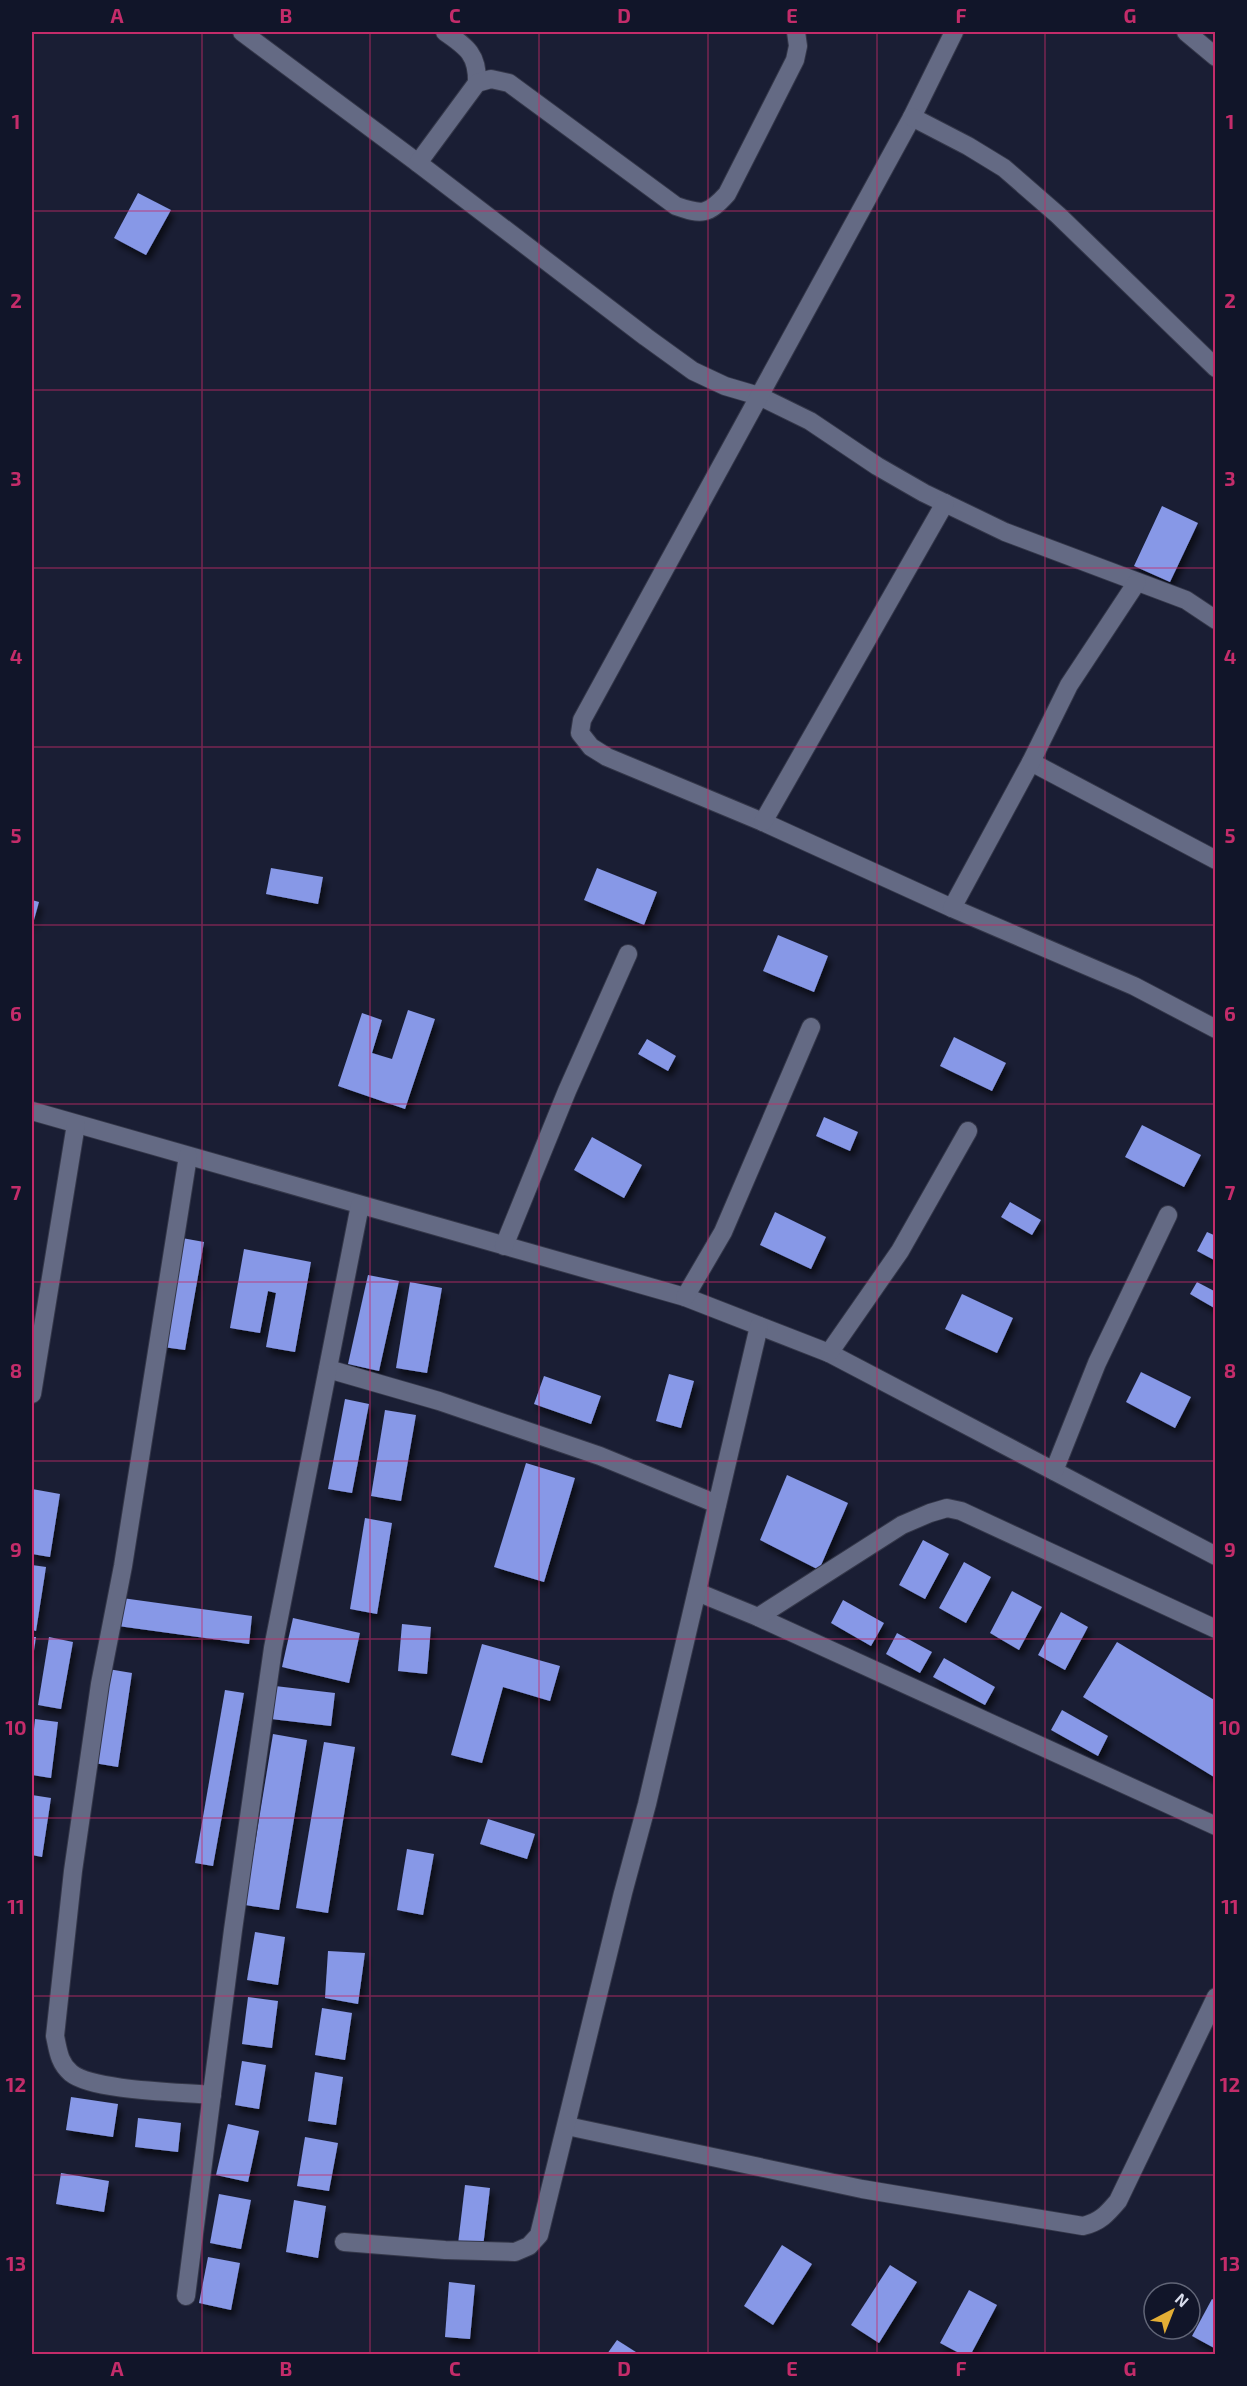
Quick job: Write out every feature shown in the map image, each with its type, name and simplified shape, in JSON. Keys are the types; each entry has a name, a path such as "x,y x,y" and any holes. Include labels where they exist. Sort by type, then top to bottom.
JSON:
{"street":[{"path":"242,32 693,371 724,386 759,396 810,421 877,466 1005,532 1186,600 1215,620"},
{"path":"418,163 477,83 477,68 472,55 445,32"},
{"path":"477,83 491,79 509,83 676,206 697,213 713,209 727,194 795,60 798,46 796,32"},
{"path":"954,32 912,117 582,720 580,734 591,747 607,757 762,822 952,908 1134,986 1215,1029"},
{"path":"1186,32 1215,57"},
{"path":"912,117 1004,168 1058,214 1215,368"},
{"path":"762,822 945,503"},
{"path":"952,908 1031,762 1069,685 1137,582"},
{"path":"1031,762 1215,861"},
{"path":"504,1246 567,1091 628,954"},
{"path":"685,1297 723,1232 811,1026"},
{"path":"32,1111 685,1297 829,1353 1214,1552"},
{"path":"32,1394 76,1124"},
{"path":"829,1353 900,1251 968,1131"},
{"path":"188,1156 123,1566 100,1684 73,1871 55,2036 59,2058 71,2073 94,2084 212,2095"},
{"path":"186,2296 273,1648 360,1205"},
{"path":"1054,1471 1097,1363 1168,1215"},
{"path":"344,2242 444,2250 515,2252 530,2246 539,2235 623,1893 648,1804 759,1326"},
{"path":"328,1369 439,1401 600,1456 717,1504"},
{"path":"758,1617 902,1525 947,1508 961,1511 1215,1629"},
{"path":"697,1592 758,1617 1215,1826"},
{"path":"567,2127 862,2188 1083,2226 1096,2222 1107,2214 1118,2201 1215,1999"}],"building":[{"path":"138,193 171,210 146,255 114,238"},
{"path":"1162,506 1198,523 1170,582 1134,566"},
{"path":"271,868 323,877 318,904 266,894"},
{"path":"597,868 657,892 644,925 584,900"},
{"path":"32,900 39,902 32,927"},
{"path":"778,935 828,956 814,992 763,971"},
{"path":"408,1010 435,1019 405,1109 338,1086 362,1013 382,1020 372,1053 392,1059"},
{"path":"954,1037 1006,1063 992,1091 940,1066"},
{"path":"647,1039 676,1056 668,1071 638,1054"},
{"path":"824,1117 858,1132 850,1151 816,1136"},
{"path":"1142,1125 1201,1155 1184,1187 1125,1157"},
{"path":"592,1137 642,1165 624,1198 574,1170"},
{"path":"1010,1202 1041,1220 1032,1235 1001,1217"},
{"path":"775,1212 826,1237 811,1269 760,1245"},
{"path":"1207,1232 1216,1236 1216,1261 1197,1251"},
{"path":"182,1238 204,1242 185,1350 163,1347"},
{"path":"244,1249 311,1262 295,1352 266,1347 276,1293 268,1291 260,1333 230,1328"},
{"path":"368,1275 399,1281 379,1371 348,1364"},
{"path":"410,1282 442,1288 427,1373 396,1368"},
{"path":"1197,1282 1216,1292 1216,1309 1190,1294"},
{"path":"962,1294 1013,1318 997,1353 945,1329"},
{"path":"1141,1372 1191,1397 1175,1428 1126,1402"},
{"path":"669,1374 694,1381 681,1428 656,1421"},
{"path":"544,1376 601,1396 591,1424 534,1404"},
{"path":"345,1399 369,1404 352,1493 328,1489"},
{"path":"385,1410 416,1415 401,1501 371,1496"},
{"path":"526,1463 575,1478 544,1582 494,1567"},
{"path":"787,1475 848,1503 819,1570 760,1540"},
{"path":"32,1489 60,1494 50,1557 32,1554"},
{"path":"365,1518 392,1523 377,1614 350,1609"},
{"path":"923,1540 949,1554 925,1599 899,1585"},
{"path":"964,1562 991,1577 966,1623 939,1608"},
{"path":"32,1565 46,1567 36,1631 32,1630"},
{"path":"1012,1591 1042,1607 1019,1650 990,1633"},
{"path":"122,1598 252,1616 249,1644 118,1626"},
{"path":"843,1600 884,1623 871,1646 831,1623"},
{"path":"1061,1612 1088,1627 1065,1670 1038,1655"},
{"path":"293,1618 360,1633 349,1683 282,1667"},
{"path":"402,1624 431,1627 427,1674 398,1671"},
{"path":"897,1633 932,1652 920,1673 886,1654"},
{"path":"32,1637 36,1637 33,1657 32,1657"},
{"path":"49,1637 73,1642 61,1709 38,1705"},
{"path":"1117,1642 1216,1701 1214,1777 1083,1697"},
{"path":"482,1644 560,1666 550,1701 503,1687 482,1763 451,1755"},
{"path":"944,1658 995,1687 985,1705 933,1677"},
{"path":"108,1669 132,1673 118,1767 94,1763"},
{"path":"275,1686 335,1693 331,1726 271,1719"},
{"path":"225,1690 244,1693 213,1866 195,1863"},
{"path":"1062,1710 1108,1736 1098,1756 1051,1730"},
{"path":"35,1719 58,1722 51,1778 32,1775"},
{"path":"273,1734 307,1740 279,1910 245,1905"},
{"path":"324,1742 355,1747 328,1913 296,1908"},
{"path":"32,1795 51,1798 42,1857 32,1855"},
{"path":"488,1819 535,1834 527,1859 480,1844"},
{"path":"407,1849 434,1854 423,1915 397,1910"},
{"path":"255,1932 285,1937 278,1985 247,1980"},
{"path":"328,1951 365,1953 358,2004 325,1998"},
{"path":"248,1997 278,2001 272,2048 242,2044"},
{"path":"322,2008 352,2013 345,2060 315,2055"},
{"path":"242,2061 266,2065 259,2109 235,2105"},
{"path":"315,2072 343,2077 336,2125 308,2121"},
{"path":"71,2097 118,2104 113,2137 66,2130"},
{"path":"138,2118 181,2123 178,2152 135,2147"},
{"path":"228,2124 259,2131 248,2182 216,2175"},
{"path":"305,2137 338,2143 329,2191 297,2186"},
{"path":"61,2173 109,2181 104,2212 56,2204"},
{"path":"465,2185 490,2188 483,2247 458,2244"},
{"path":"219,2194 251,2200 241,2249 210,2243"},
{"path":"294,2200 326,2206 318,2258 286,2252"},
{"path":"782,2245 812,2264 773,2325 744,2306"},
{"path":"208,2257 240,2263 231,2310 199,2303"},
{"path":"890,2265 917,2282 879,2343 851,2325"},
{"path":"449,2282 475,2285 470,2339 445,2337"},
{"path":"969,2290 997,2305 971,2354 961,2354 940,2343"},
{"path":"1212,2299 1216,2301 1216,2349 1201,2341 1202,2318"},
{"path":"617,2340 639,2354 607,2354"}]}
